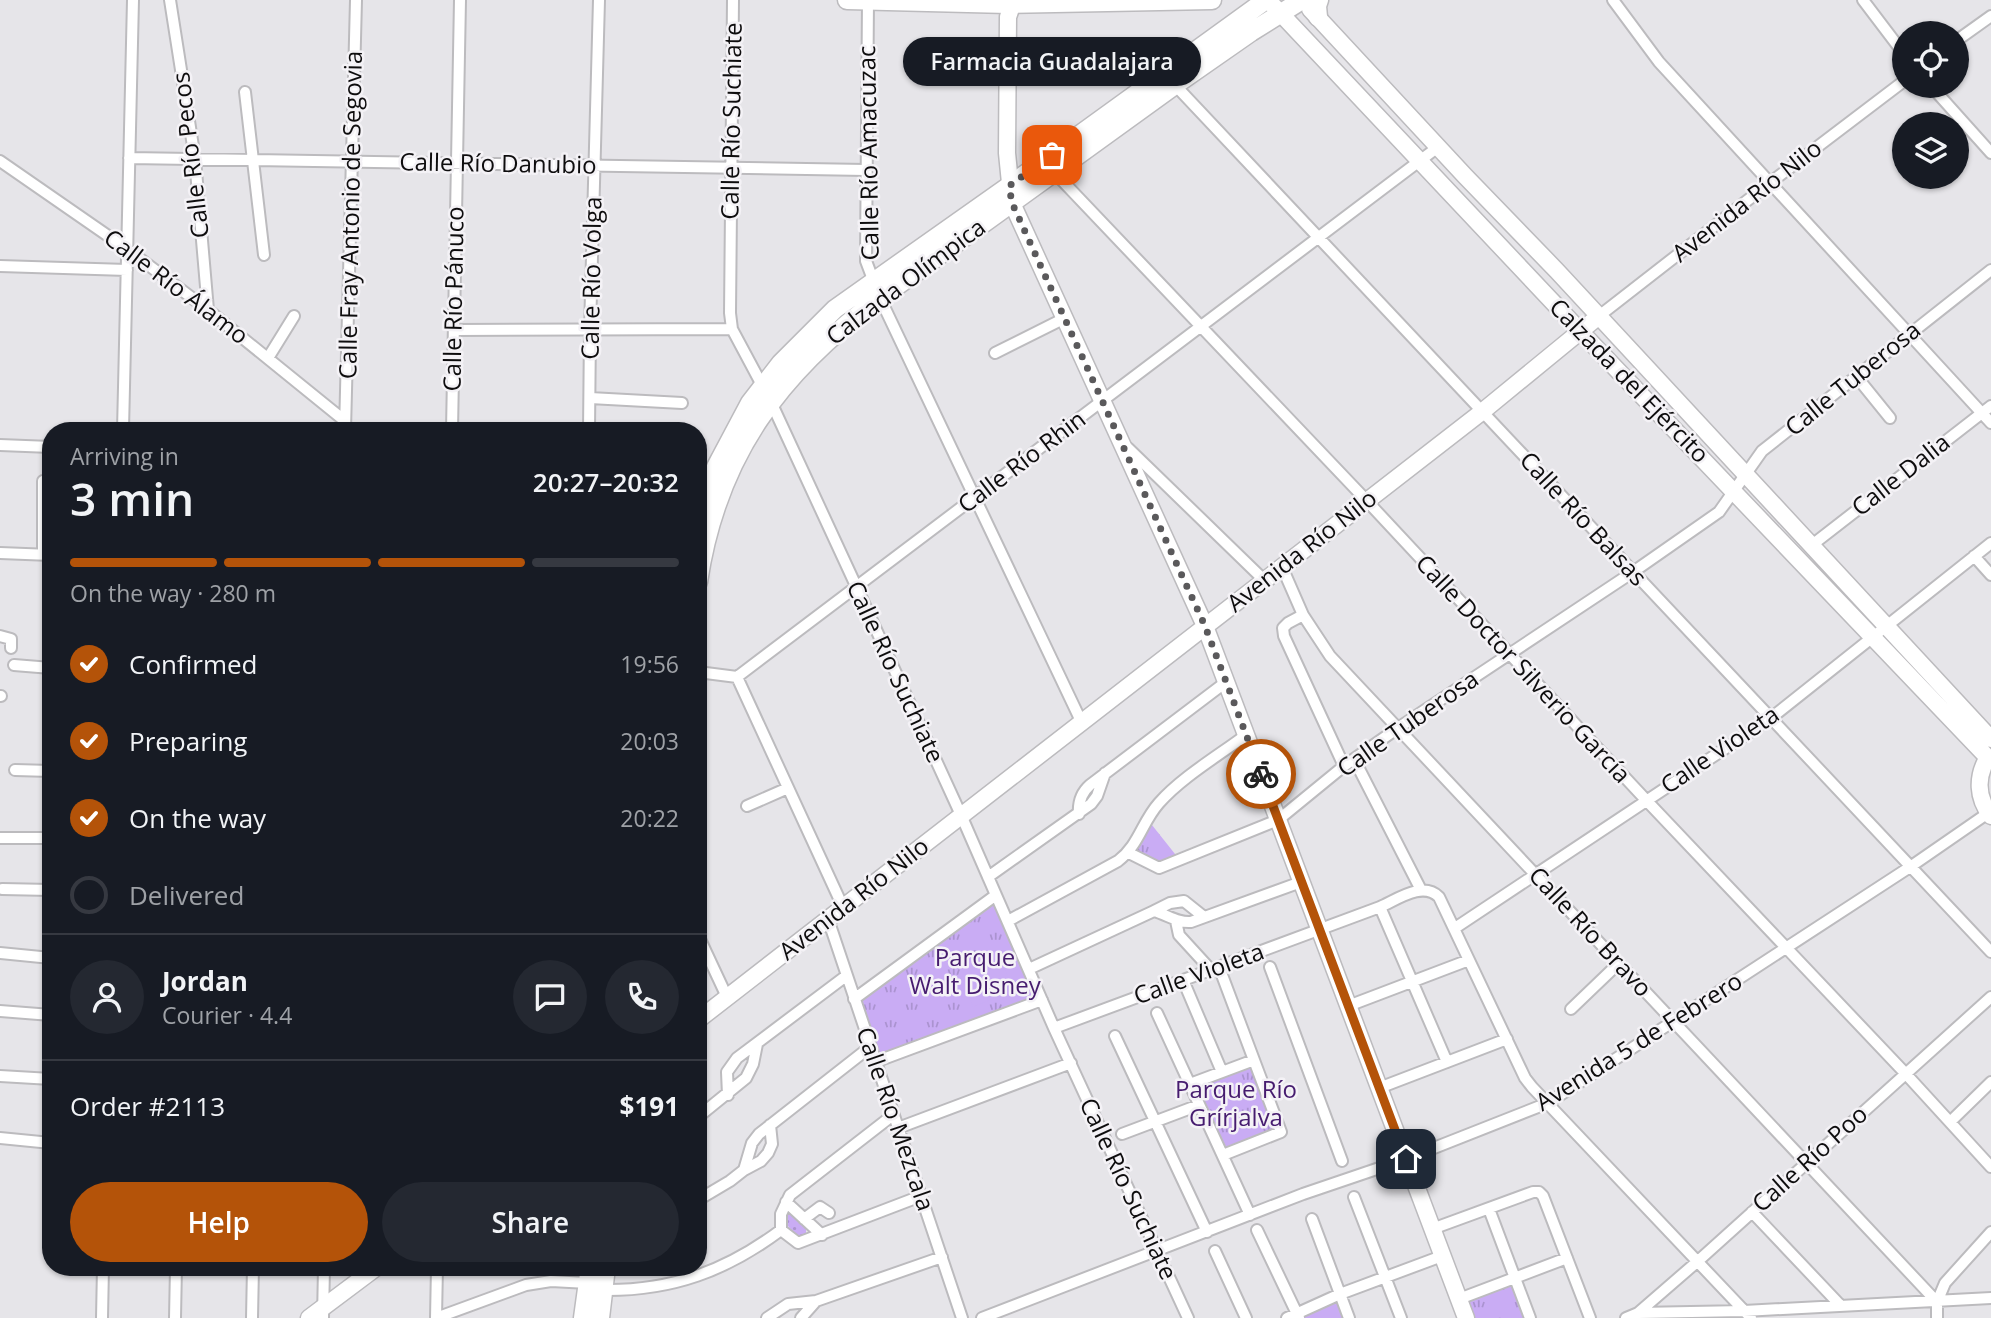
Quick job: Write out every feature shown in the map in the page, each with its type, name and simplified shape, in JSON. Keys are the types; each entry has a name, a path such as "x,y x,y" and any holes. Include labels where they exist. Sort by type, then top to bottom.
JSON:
{"main road":[{"path":"847,0 1008,5 1212,0"},
{"name":"Calzada Olímpica","path":"707,473 763,385 835,309 877,289 1011,195 1267,0"},
{"name":"Calzada Olímpica","path":"1011,195 1054,172 1175,85 1301,0"},
{"name":"Calzada Olímpica","path":"707,538 727,477 749,435 771,402 791,376 850,320 877,289"},
{"path":"583,1318 594,1280"},
{"path":"594,1280 600,1318"}],"street":[{"path":"123,422 133,0"},
{"name":"Calle Río Pecos","path":"170,0 195,159 208,310"},
{"name":"Calle Fray Antonio de Segovia","path":"345,422 356,0"},
{"name":"Calle Río Pánuco","path":"452,422 460,0"},
{"name":"Calle Río Volga","path":"589,422 599,0"},
{"name":"Calle Río Suchiate","path":"733,0 732,329 763,385 857,588 961,815 1054,1028 1188,1318"},
{"name":"Calle Río Amacuzac","path":"868,0 866,261 1081,721"},
{"name":"Calzada del Ejército","path":"1267,0 1989,759"},
{"name":"Calzada del Ejército","path":"1301,0 1319,9 1438,147 1746,473 1991,739"},
{"path":"1613,0 1659,62 1910,334 1986,409 1991,423"},
{"path":"1863,0 1892,38"},
{"path":"1008,5 1007,153 1011,195 1205,626 1466,1318"},
{"path":"1969,32 1991,16"},
{"name":"Calle Río Balsas","path":"1175,85 1991,952"},
{"name":"Avenida Río Nilo","path":"707,1013 1367,501 1770,181 1892,90"},
{"path":"246,92 264,255"},
{"path":"1942,98 1991,153"},
{"name":"Calle Río Rhin","path":"737,677 1438,147"},
{"name":"Calle Río Danubio","path":"129,158 866,170"},
{"name":"Calle Río Álamo","path":"0,162 127,248 268,358 340,422"},
{"name":"Calle Doctor Silverio García","path":"1054,172 1367,501 1991,1167"},
{"path":"0,266 127,270"},
{"name":"Calle Tuberosa","path":"1129,853 1159,867 1278,820 1349,762 1398,727 1719,512 1762,452 1991,270"},
{"path":"268,358 294,316"},
{"path":"995,353 1065,318"},
{"path":"454,330 732,329"},
{"path":"1856,376 1890,418"},
{"path":"590,398 682,403"},
{"name":"Calle Dalia","path":"1812,545 1986,409"},
{"path":"1121,441 1264,580"},
{"path":"0,445 42,447"},
{"name":"Calle Violeta","path":"1455,928 1771,718 1991,543"},
{"path":"0,553 42,554"},
{"path":"1974,556 1991,575"},
{"name":"Calle Río Bravo","path":"1282,566 1303,615 1330,656 1937,1302"},
{"path":"1303,615 1283,628 1284,636 1349,762 1421,890 1431,890 1439,897 1525,1078 1748,1314"},
{"path":"0,636 10,638 11,648"},
{"path":"15,665 42,667"},
{"path":"707,673 737,677 844,907"},
{"path":"988,877 1079,814 1079,802 1083,793 1105,773 1226,682"},
{"path":"1008,922 1129,853 1160,801 1172,789 1246,735"},
{"path":"1989,759 1981,770 1979,782 1980,794 1990,813"},
{"path":"15,770 42,771"},
{"path":"747,806 788,788"},
{"name":"Avenida 5 de Febrero","path":"982,1318 1548,1103 1990,813"},
{"path":"0,838 42,838"},
{"path":"1154,911 1176,921 1191,922 1301,882"},
{"path":"2,889 42,890"},
{"name":"Calle Violeta","path":"1054,1028 1421,890"},
{"path":"854,999 996,895"},
{"path":"1029,970 1170,903 1184,901 1204,917"},
{"path":"1380,907 1447,1062"},
{"name":"Calle Río Mezcala","path":"828,919 962,1318"},
{"path":"1176,921 1179,935 1215,968 1254,1060 1280,1132 1223,1155"},
{"path":"0,953 42,957"},
{"path":"707,954 727,997"},
{"path":"1348,1006 1469,960"},
{"path":"1571,1009 1619,963"},
{"path":"1270,968 1342,1161"},
{"path":"727,1095 729,1067 737,1058 846,976"},
{"path":"1183,980 1222,1072"},
{"name":"Calle Río Poo","path":"1626,1318 1638,1313 1698,1261 1991,997"},
{"path":"875,1062 1042,1000"},
{"path":"0,1011 42,1014"},
{"path":"1157,1013 1250,1215"},
{"path":"1115,1036 1207,1232"},
{"path":"1379,1087 1507,1039"},
{"path":"707,1111 746,1078 757,1044"},
{"path":"744,1170 752,1143 759,1134 870,1047"},
{"path":"1190,1084 1254,1060"},
{"path":"898,1128 1071,1063"},
{"path":"0,1076 42,1078"},
{"path":"1950,1122 1991,1082"},
{"path":"1122,1134 1199,1105"},
{"path":"893,1115 790,1195 780,1218 781,1230 798,1243 921,1196"},
{"path":"707,1195 761,1161 772,1144 770,1125"},
{"path":"0,1138 42,1142"},
{"path":"1432,1229 1539,1192 1543,1196 1590,1318"},
{"path":"1354,1197 1401,1318"},
{"path":"786,1202 822,1235"},
{"path":"804,1219 820,1207 829,1213"},
{"path":"1489,1209 1530,1318"},
{"path":"1752,1212 1841,1306"},
{"path":"1312,1219 1349,1318"},
{"path":"707,1272 731,1262 781,1230"},
{"path":"1257,1230 1294,1316 1340,1294 1442,1256"},
{"path":"1937,1318 1937,1302 1945,1283 1991,1232"},
{"path":"1215,1251 1246,1318"},
{"path":"769,1318 788,1304 816,1301 942,1257"},
{"path":"1458,1299 1567,1258"},
{"path":"102,1318 103,1276"},
{"path":"175,1318 176,1276"},
{"path":"252,1318 253,1276"},
{"path":"323,1312 324,1276"},
{"path":"309,1318 323,1312 366,1276"},
{"path":"437,1276 436,1318 526,1285 551,1281 594,1280 629,1290 660,1287 698,1276"},
{"path":"1638,1313 1748,1314 1991,1298"},
{"path":"801,1318 816,1301"}],"green space":[{"path":"1148,820 1179,859 1159,867 1130,852"},
{"name":"Parque Walt Disney","path":"996,895 1042,1000 875,1062 854,999"},
{"path":"997,950 1012,987 993,994 978,957"},
{"path":"978,969 992,999 973,1007 960,977"},
{"name":"Parque Río Grírjalva","path":"1251,1064 1275,1129 1226,1147 1195,1084"},
{"path":"792,1212 806,1227 803,1236 796,1236 784,1221 784,1214"},
{"path":"1515,1278 1530,1318 1466,1318 1459,1299"},
{"path":"1339,1297 1346,1318 1304,1318 1301,1313"}],"way so far":[{"path":"1052,155 1009,186 1012,203 1205,626 1261,774"}],"place":[{"name":"Farmacia Guadalajara","path":"1052,155"}],"route":[{"path":"1261,774 1406,1159"}]}
